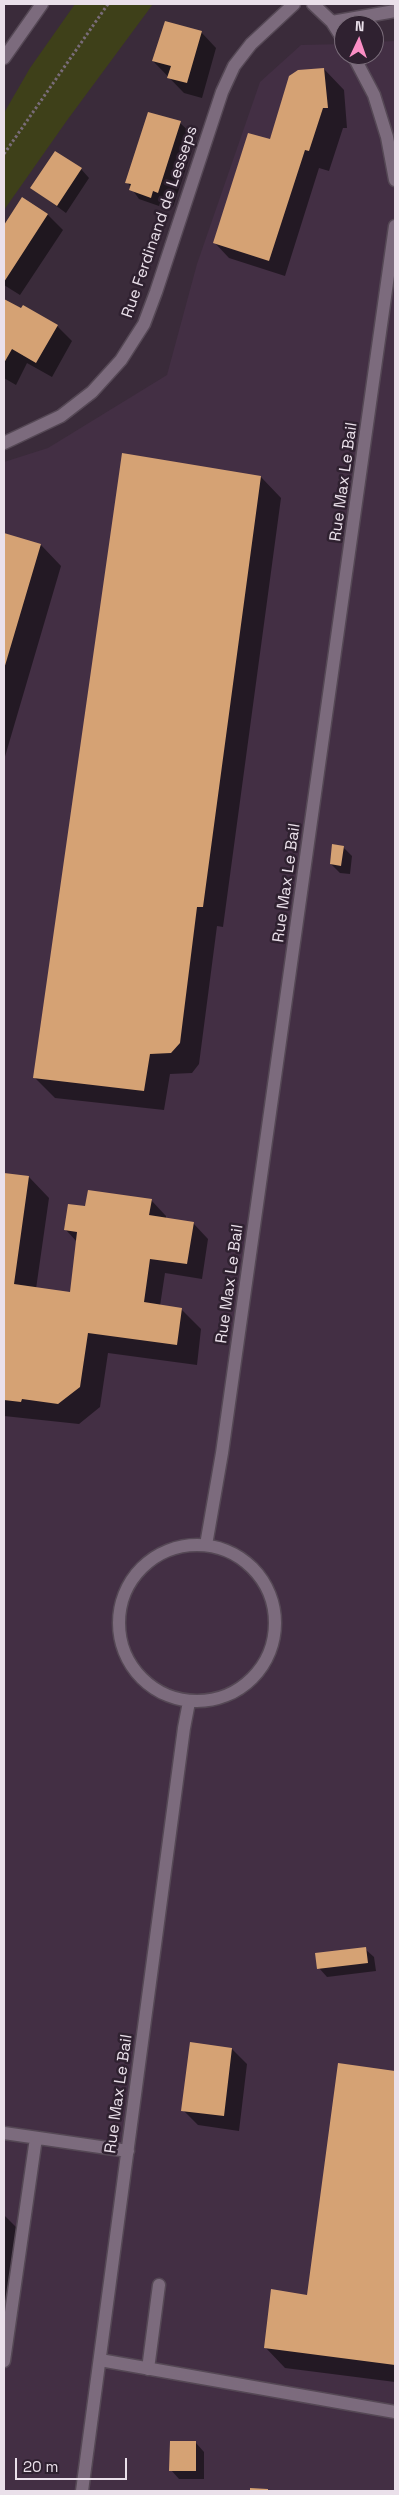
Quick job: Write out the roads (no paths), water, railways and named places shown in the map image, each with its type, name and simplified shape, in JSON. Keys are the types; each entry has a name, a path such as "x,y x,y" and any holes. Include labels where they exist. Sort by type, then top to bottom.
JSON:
{"street":[{"path":"4,58 42,4"},
{"name":"Rue Ferdinand de Lesseps","path":"4,443 61,416 92,392 121,360 144,324 222,92 234,66 251,44 294,4"},
{"path":"313,4 334,25"},
{"path":"332,22 395,11"},
{"path":"358,65 374,94 388,137 395,180"},
{"name":"Rue Max Le Bail","path":"206,1545 222,1453 395,226"},
{"path":"206,1545 237,1554 260,1574 274,1603 276,1632 265,1664 247,1684 218,1699 189,1702 160,1693 136,1673 122,1648 119,1617 127,1586 148,1561 178,1546 206,1545"},
{"name":"Rue Max Le Bail","path":"82,2491 182,1738 189,1702"},
{"path":"4,2133 128,2151"},
{"path":"4,2361 36,2138"},
{"path":"148,2368 159,2286"},
{"path":"100,2360 395,2412"}]}
